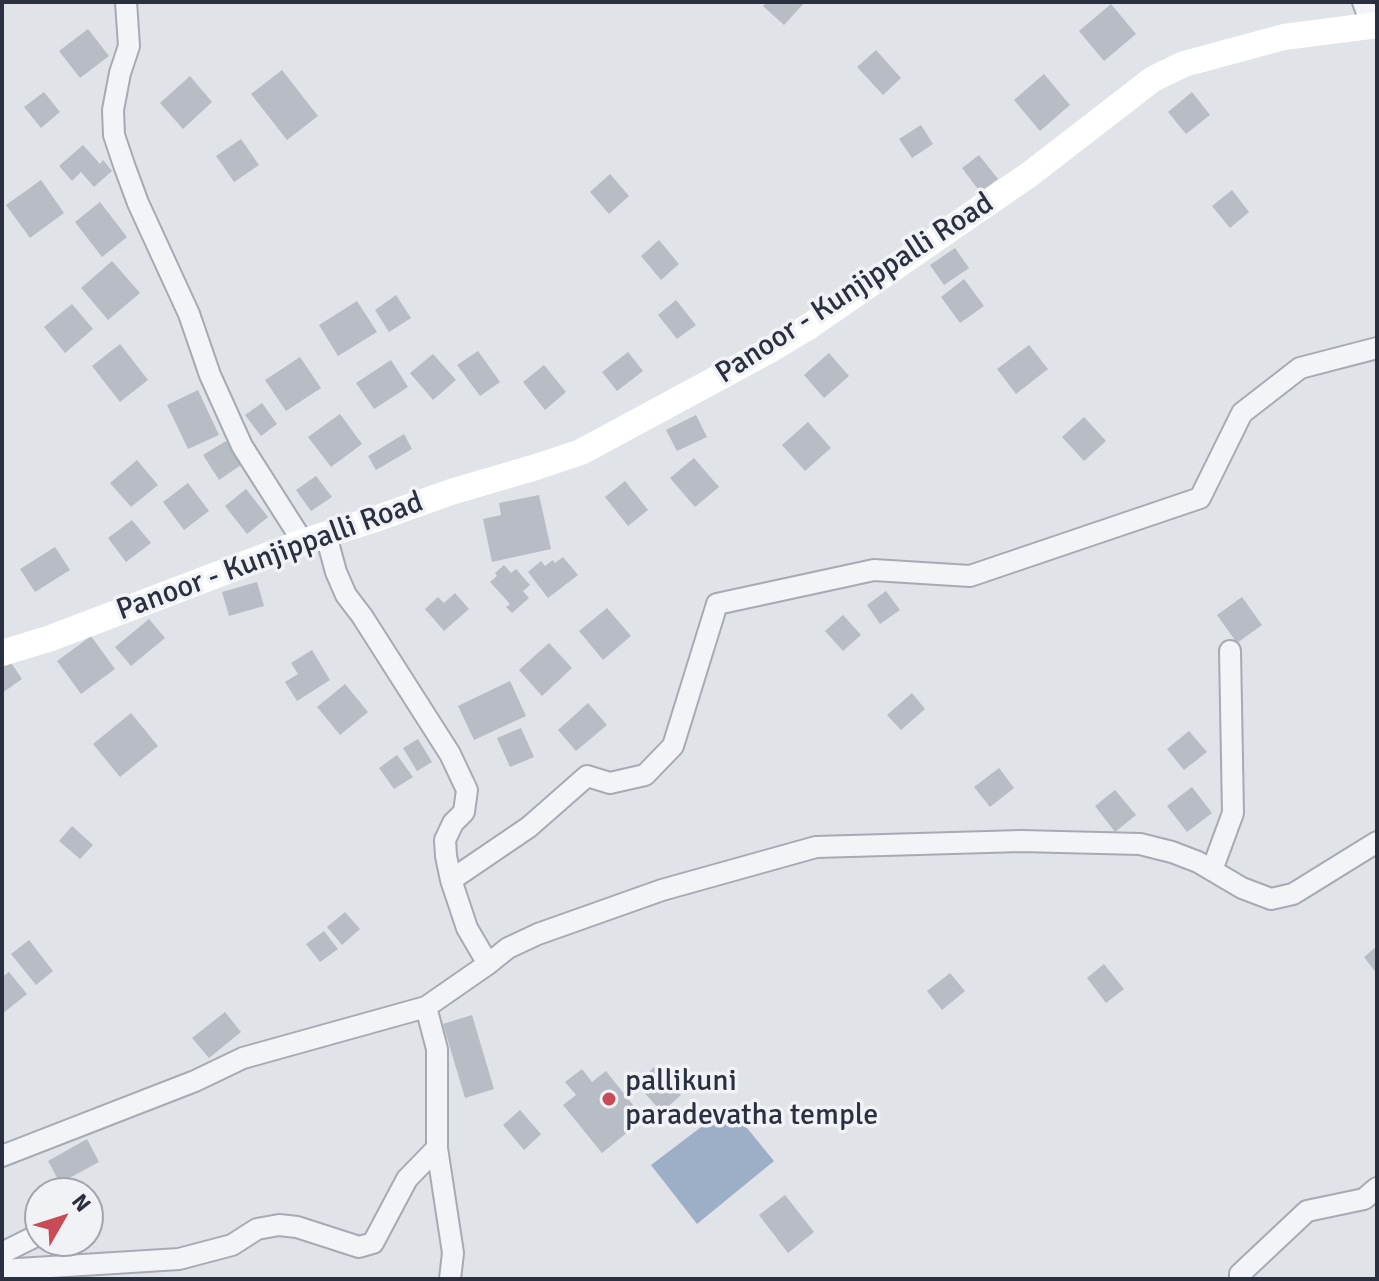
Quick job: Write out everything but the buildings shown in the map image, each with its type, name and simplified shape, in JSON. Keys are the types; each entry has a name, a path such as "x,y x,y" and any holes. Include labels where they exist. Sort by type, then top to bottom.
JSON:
{"main road":[{"name":"Panoor - Kunjippalli Road","path":"2,653 51,638 314,539 581,452 745,365 808,327 1030,174 1153,79 1184,64 1371,18"}],"street":[{"path":"126,2 129,46 113,110 114,135 138,203 189,314 210,375 242,446 336,572 346,595 450,754 467,790 464,812 453,823 445,840 451,880 467,928 488,964"},
{"path":"451,880 529,827 587,776 610,783 645,775 673,746 717,604 874,570 970,576 1200,498 1242,413 1300,368 1377,348"},
{"path":"1212,870 1233,813 1230,651"},
{"path":"2,1156 195,1081 243,1058 426,1007 508,948 551,929 662,890 816,847 1021,841 1140,844 1198,862 1242,888 1271,899 1293,894 1377,842"},
{"path":"426,1007 437,1049 437,1148 453,1253 450,1279"},
{"path":"2,1270 179,1259 232,1245 257,1229 279,1225 297,1227 359,1247 373,1243 407,1179 437,1148"},
{"path":"1240,1279 1240,1274 1307,1211 1364,1199 1377,1188"},
{"path":"2,1253 24,1242"}],"water":[{"path":"729,1106 774,1161 697,1224 651,1165"}],"place":[{"name":"pallikuni paradevatha temple","path":"609,1099"}]}
